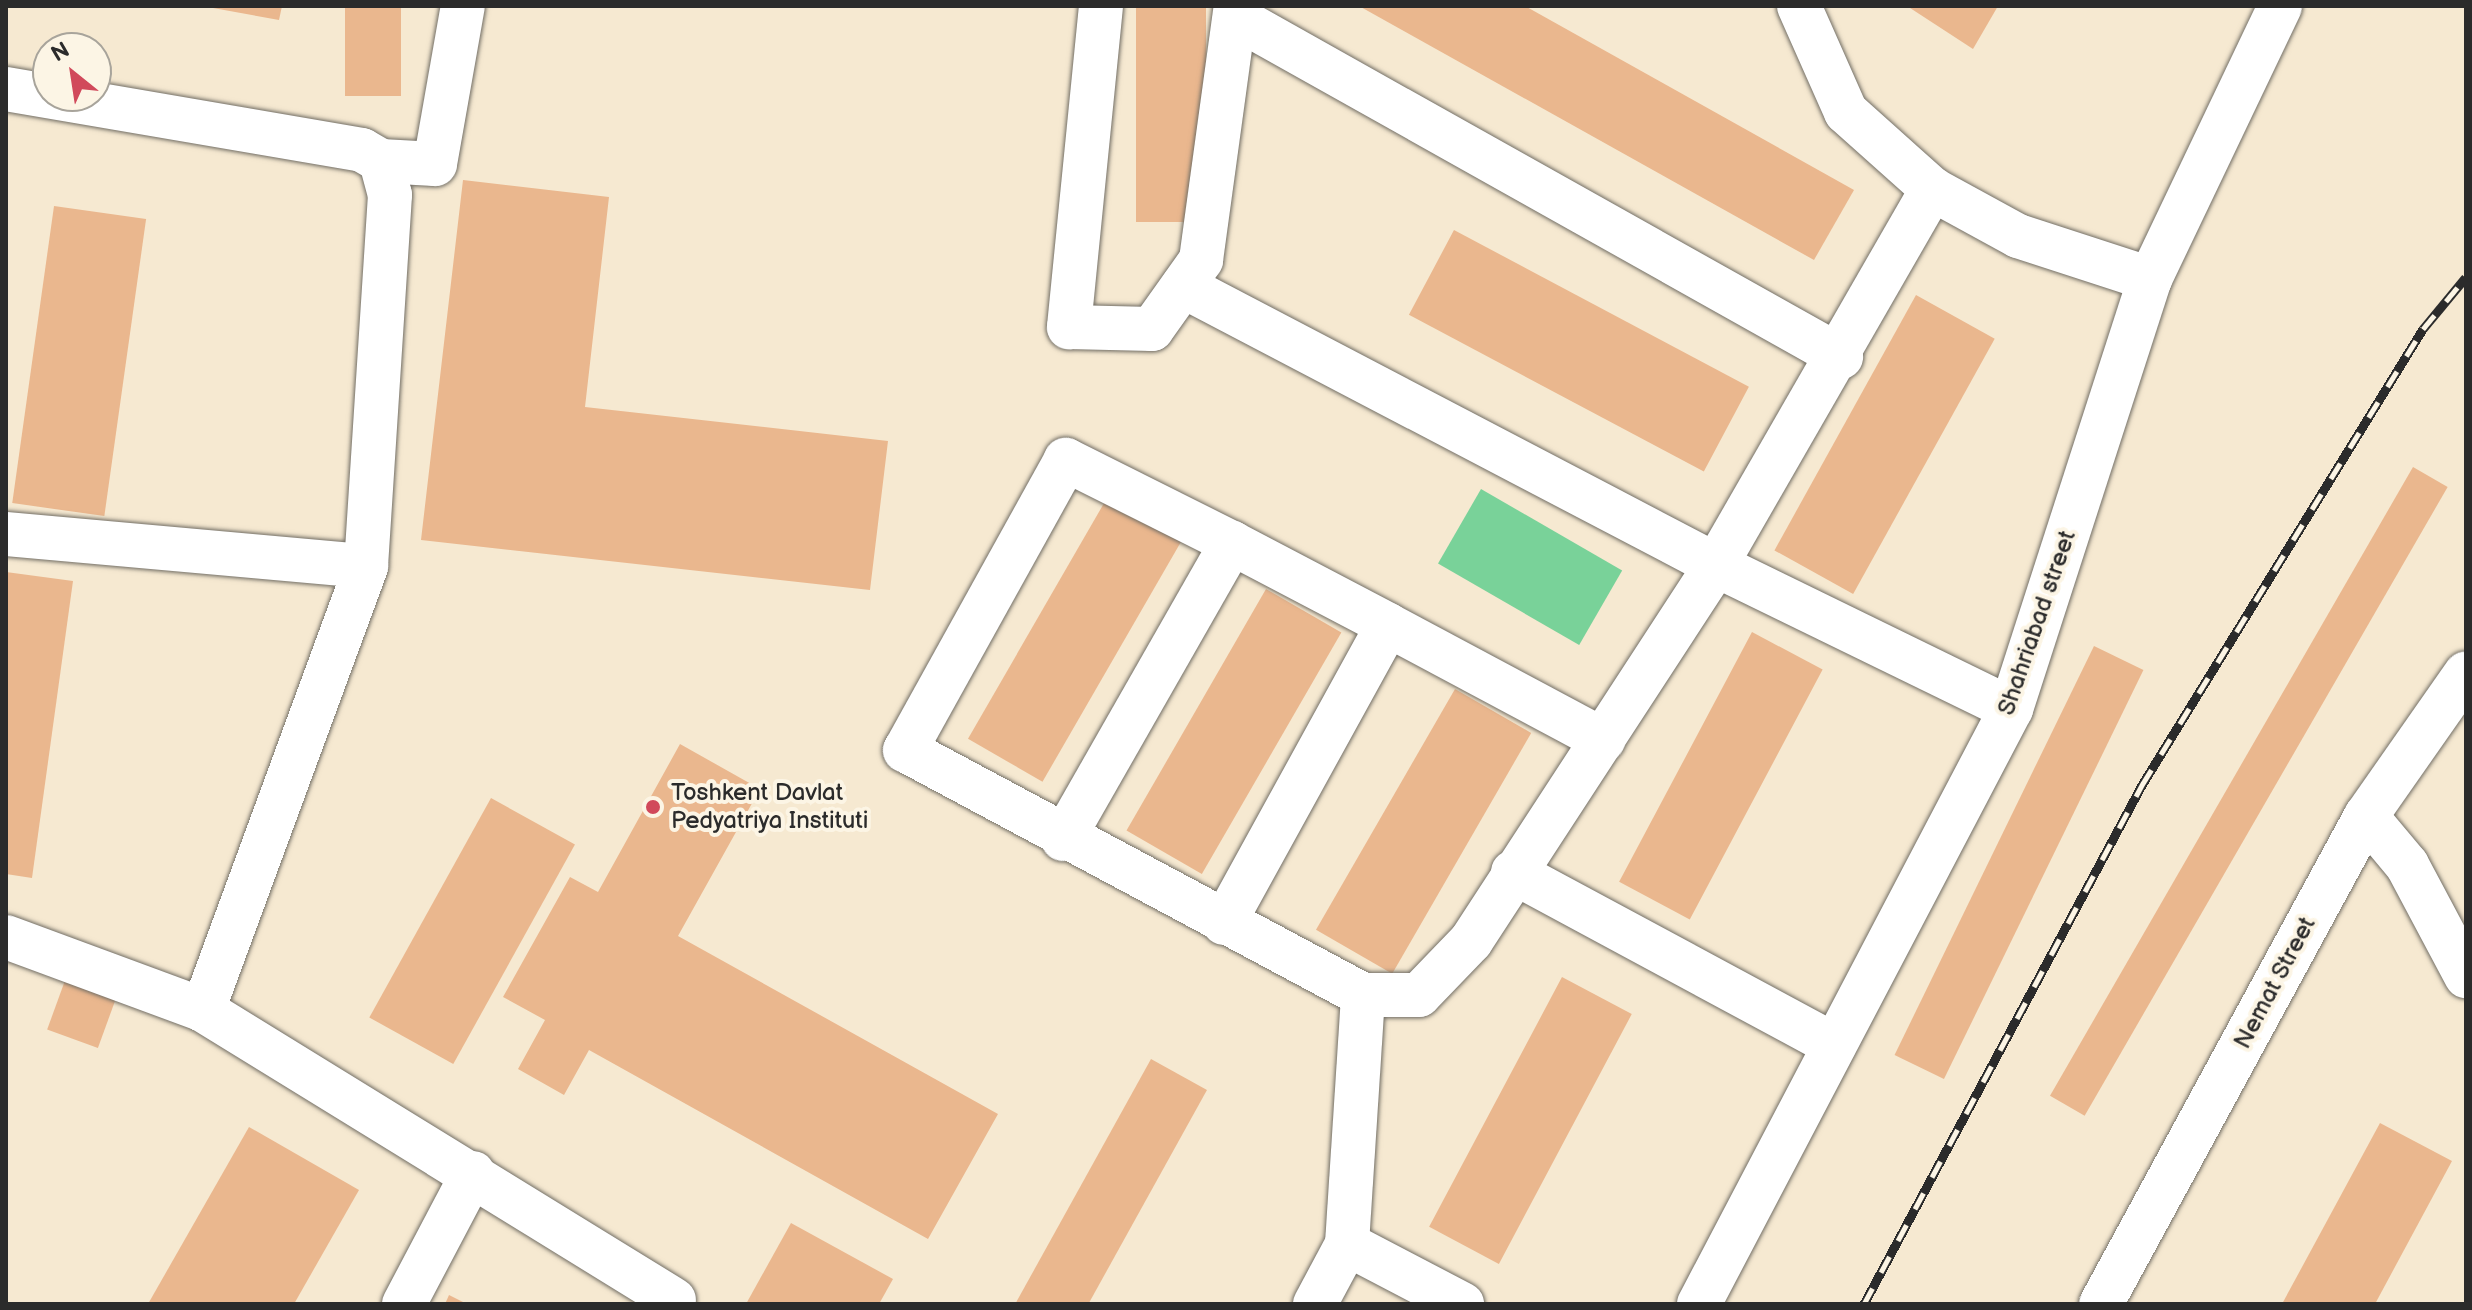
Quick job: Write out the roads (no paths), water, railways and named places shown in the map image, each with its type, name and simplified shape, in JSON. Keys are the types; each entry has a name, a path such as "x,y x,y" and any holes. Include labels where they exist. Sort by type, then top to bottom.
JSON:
{"street":[{"path":"6,89 362,150 381,161 435,164 463,6"},
{"path":"1101,6 1069,327 1152,329 1201,260 1235,12 1841,357"},
{"path":"1799,6 1846,112 1932,189 2018,236 2150,279"},
{"name":"Shahriabad street","path":"1699,1304 2011,709 2150,279 2280,6"},
{"path":"203,1010 366,566 390,195 381,161"},
{"path":"1603,740 1232,543 1066,460 905,750 1063,839 1363,995 1419,995 1471,941 1513,872 1603,740 1716,565 1841,357 1932,189"},
{"path":"1183,286 1716,565 2011,709"},
{"path":"6,534 366,566"},
{"path":"1063,839 1232,543"},
{"path":"1224,923 1388,625"},
{"name":"Nemat Street","path":"2101,1304 2366,816 2466,673"},
{"path":"2366,816 2407,865 2466,976"},
{"path":"1513,872 1834,1045"},
{"path":"6,937 203,1010 473,1173 674,1300"},
{"path":"1315,1304 1347,1244 1363,995"},
{"path":"404,1304 473,1173"},
{"path":"1347,1244 1462,1304"}],"railway":[{"path":"1864,1304 2142,785 2423,329 2466,277"}],"place":[{"name":"Toshkent Davlat Pedyatriya Instituti","path":"653,807"}]}
